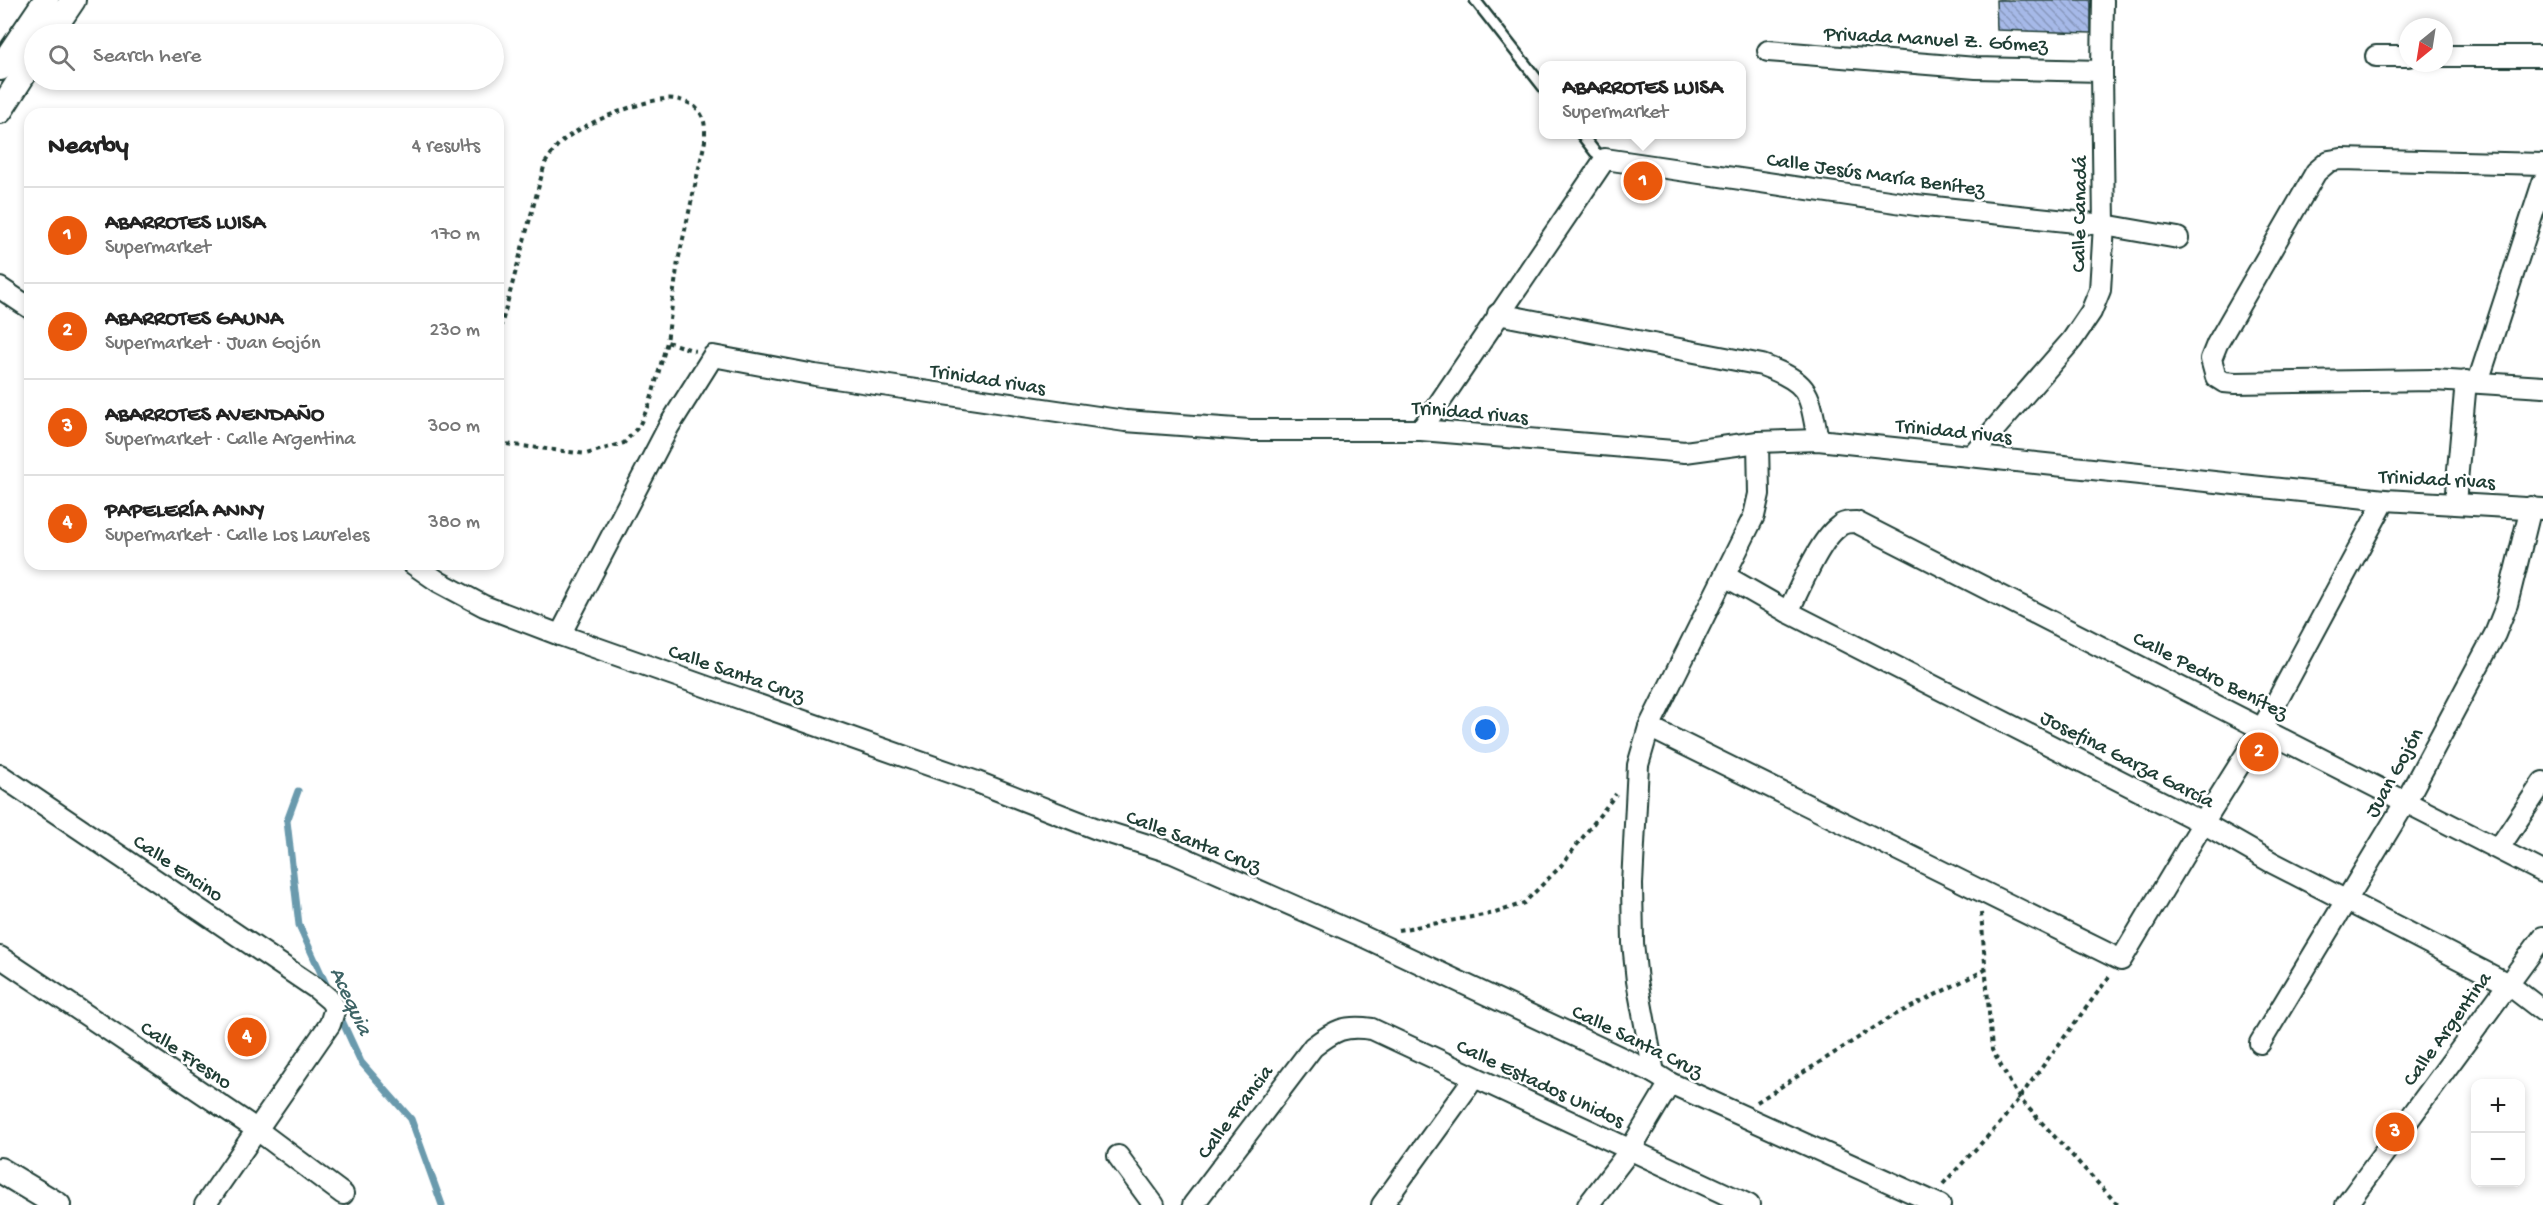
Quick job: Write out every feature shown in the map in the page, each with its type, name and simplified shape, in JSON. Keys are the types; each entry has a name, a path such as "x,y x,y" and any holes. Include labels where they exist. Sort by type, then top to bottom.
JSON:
{"street":[{"path":"30,24 46,0"},
{"path":"57,24 73,0"},
{"name":"Calle Canadá","path":"1972,455 2072,340 2091,312 2100,290 2104,225 2103,0"},
{"path":"0,68 24,33"},
{"name":"Privada Manuel Z. Gómez","path":"1768,51 1976,68 2102,71"},
{"path":"2376,56 2399,56"},
{"path":"2453,56 2543,56"},
{"path":"0,111 24,74"},
{"path":"1421,430 1605,159"},
{"name":"Calle Jesús María Benítez","path":"1605,159 1916,205 2104,225 2178,238"},
{"path":"2543,164 2341,159 2329,161 2316,172 2211,358 2216,377 2224,382 2235,383 2472,381 2543,387"},
{"path":"2455,503 2472,381 2543,182"},
{"path":"0,288 24,304"},
{"path":"1498,314 1762,365 1788,374 1800,383 1810,397 1818,440"},
{"path":"560,635 669,426 712,356"},
{"name":"Trinidad rivas","path":"712,356 814,375 1125,421 1250,430 1421,430 1684,452 1758,442 1818,440 2385,500 2537,508"},
{"path":"1588,1205 1630,1150 1662,1078 1637,981 1633,943 1632,884 1638,765 1649,727 1754,516 1759,494 1758,442"},
{"path":"1649,727 2121,960 2263,728 2385,500"},
{"name":"Juan Gojón","path":"2260,1043 2405,803 2503,614 2537,508"},
{"name":"Calle Pedro Benítez","path":"1788,612 1826,539 1845,522 1856,522 2543,872"},
{"name":"Calle Santa Cruz","path":"422,570 484,606 560,635 977,782 1097,830 1173,853 1362,936 1739,1114 1934,1202"},
{"name":"Josefina Garza García","path":"1725,576 1788,612 2203,823 2273,863 2508,984 2543,1011"},
{"name":"Calle Encino","path":"0,775 330,1000 335,1008 330,1024 256,1129"},
{"path":"2499,848 2543,782"},
{"name":"Calle Argentina","path":"2346,1205 2543,938"},
{"name":"Calle Fresno","path":"0,957 256,1129 344,1194"},
{"name":"Calle Estados Unidos","path":"1313,1047 1334,1031 1354,1026 1372,1029 1749,1205"},
{"name":"Calle Francia","path":"1193,1205 1313,1047"},
{"path":"1382,1205 1474,1078"},
{"path":"205,1205 256,1129"},
{"path":"1118,1156 1154,1205"},
{"path":"0,1170 58,1205"}],"lane":[{"path":"1475,0 1539,82"},
{"path":"1584,139 1595,152 1605,159"}],"path":[{"path":"504,315 545,163 560,143 579,130 621,110 666,98 687,102 698,109 705,121 705,141 678,261 667,342 650,403 639,426 624,443 586,454 504,444"},
{"path":"667,342 712,356"},
{"path":"1362,936 1495,913 1524,903 1560,867 1638,765"},
{"path":"1979,890 1992,1050 2019,1098 2118,1205"},
{"path":"1934,1202 2002,1121 2121,960"},
{"path":"1739,1114 1795,1076 1891,1017 1985,970"}],"building":[{"path":"1996,0 2091,0 2091,33 1997,30"}],"waterway":[{"name":"Acequia","path":"298,791 287,821 299,925 329,991"},
{"name":"Acequia","path":"338,1012 361,1062 411,1119 442,1205"}],"place":[{"name":"ABARROTES LUISA","path":"1643,181"},
{"name":"ABARROTES GAUNA","path":"2259,752"},
{"name":"PAPELERÍA ANNY","path":"247,1037"},
{"name":"ABARROTES AVENDAÑO","path":"2395,1132"}]}
